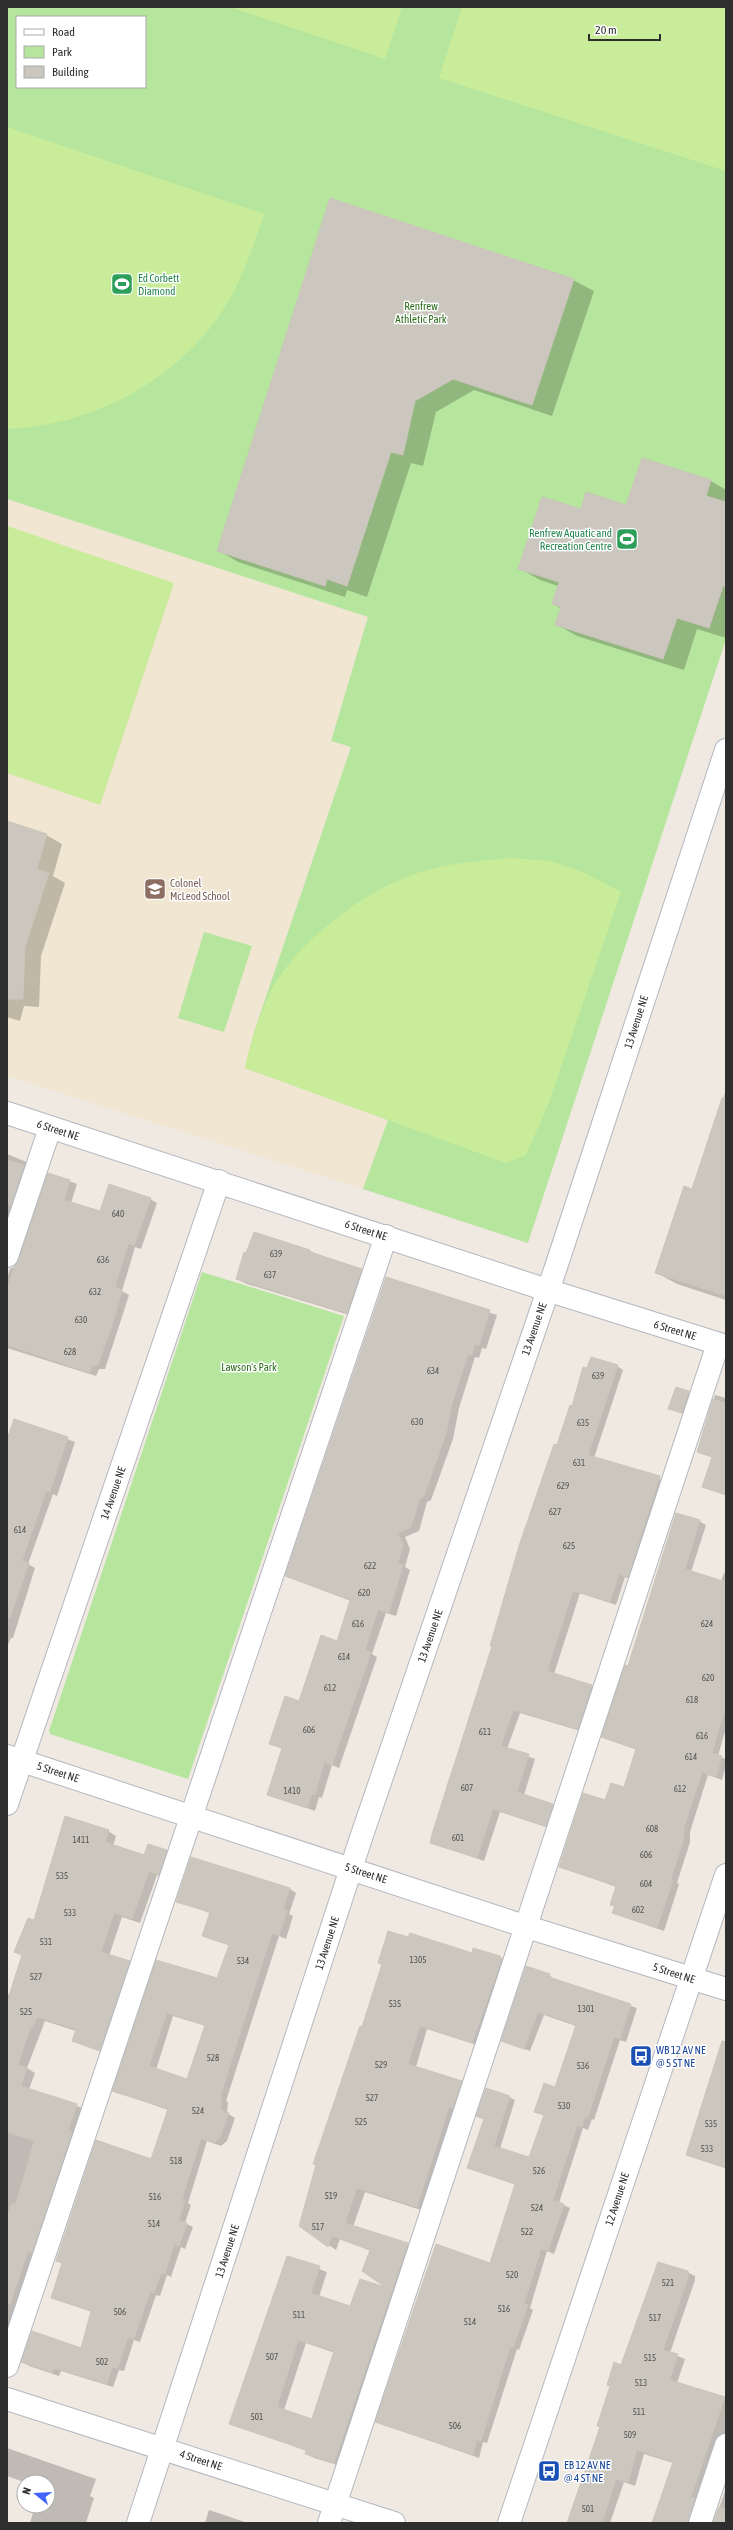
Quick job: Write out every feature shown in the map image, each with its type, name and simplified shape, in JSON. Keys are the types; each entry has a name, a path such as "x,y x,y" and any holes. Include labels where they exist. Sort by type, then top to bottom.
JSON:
{"street":[{"name":"13 Avenue NE","path":"138,2523 352,1869 547,1290 726,750"},
{"name":"6 Street NE","path":"7,1113 219,1181 547,1290 722,1345"},
{"path":"7,1256 50,1128"},
{"name":"14 Avenue NE","path":"7,1804 14,1758 219,1181"},
{"path":"7,2366 386,1236"},
{"path":"332,2514 524,1926 722,1345"},
{"name":"5 Street NE","path":"14,1758 192,1815 524,1926 726,1989"},
{"name":"12 Avenue NE","path":"509,2523 726,1875"},
{"name":"4 Street NE","path":"7,2399 162,2448 332,2514 394,2523"},
{"path":"700,2523 726,2445"}],"shaded area":[{"name":"Colonel McLeod School","path":"7,499 368,617 331,741 351,747 254,1032 245,1068 388,1120 363,1189 7,1076"}],"green space":[{"name":"Renfrew Athletic Park","path":"7,7 726,7 726,639 528,1243 363,1189 388,1120 245,1068 254,1032 351,747 331,741 368,617 7,499"},
{"path":"230,7 402,7 385,59"},
{"path":"462,7 726,7 726,171 439,78"},
{"name":"Ed Corbett Diamond","path":"7,127 264,214 245,267 219,316 199,340 177,362 152,381 125,397 97,410 68,420 37,426 7,429"},
{"path":"7,526 174,583 100,805 7,773"},
{"path":"511,858 551,861 585,873 621,892 548,1105 526,1155 506,1163 245,1068 249,1049 262,1011 280,976 310,942 347,910 386,886 417,873 443,866"},
{"path":"204,932 252,946 224,1032 178,1018"},
{"name":"Lawson's Park","path":"202,1272 344,1316 188,1779 50,1734 49,1731"}],"building":[{"path":"330,198 574,279 532,405 453,379 415,401 403,455 391,452 347,586 327,579 325,586 217,551"},
{"name":"Renfrew Aquatic and Recreation Centre","path":"642,458 711,480 706,496 726,502 726,587 723,586 709,628 677,618 663,659 555,625 561,607 552,604 559,582 518,569 542,497 581,509 586,492 626,505"},
{"path":"7,821 47,834 37,869 49,873 25,947 23,999 7,999"},
{"path":"722,1098 726,1098 726,1296 655,1273 684,1186 692,1189"},
{"path":"7,1160 24,1165 11,1206 7,1204"},
{"path":"48,1173 70,1180 64,1200 100,1211 109,1184 151,1198 134,1246 128,1244 115,1287 122,1290 115,1316 98,1365 92,1366 90,1373 7,1345 7,1288"},
{"path":"254,1232 362,1269 347,1313 236,1279 244,1252 246,1253"},
{"path":"386,1277 490,1310 479,1346 475,1344 472,1355 468,1354 452,1404 446,1434 424,1496 420,1498 411,1527 398,1533 403,1545 398,1564 403,1565 389,1613 378,1610 365,1650 371,1652 332,1765 324,1762 315,1795 312,1794 307,1808 267,1795 282,1748 269,1744 285,1696 299,1701 321,1635 337,1641 350,1600 285,1576"},
{"path":"591,1357 618,1365 588,1455 660,1476 628,1577 619,1574 610,1602 573,1591 547,1671 592,1685 578,1729 513,1710 501,1746 529,1754 517,1792 553,1804 546,1826 493,1809 477,1858 430,1843 432,1834 492,1646 490,1646 519,1546 554,1444 557,1445 570,1405 572,1406 583,1367 587,1368"},
{"path":"676,1387 689,1391 682,1413 668,1409"},
{"path":"713,1399 726,1403 726,1495 702,1487 712,1457 697,1452"},
{"path":"14,1419 68,1437 50,1492 46,1491 22,1561 29,1563 10,1618 7,1617 7,1440"},
{"path":"676,1513 700,1520 685,1569 726,1582 726,1705 712,1753 722,1756 716,1777 702,1772 684,1828 684,1838 671,1879 673,1880 657,1928 612,1913 615,1906 610,1905 616,1886 559,1867 583,1793 605,1800 611,1783 624,1787 636,1749 601,1737 625,1665 628,1666"},
{"path":"65,1816 109,1830 105,1842 144,1855 148,1844 167,1850 159,1875 149,1871 132,1919 114,1913 101,1952 130,1961 100,2051 72,2041 76,2029 37,2017 32,2029 30,2028 18,2065 27,2068 21,2086 77,2104 68,2131 72,2132 32,2253 28,2251 10,2304 7,2303 7,2217 12,2203 16,2204 34,2141 7,2132 7,2002 22,1955 14,1952 28,1918 34,1920"},
{"path":"191,1857 290,1888 283,1910 287,1911 279,1936 272,1933 220,2097 222,2098 221,2110 229,2113 220,2138 214,2143 201,2138 182,2199 185,2200 179,2220 187,2223 179,2246 174,2244 165,2274 161,2273 154,2293 150,2292 134,2339 128,2337 118,2368 112,2367 107,2384 54,2368 52,2373 21,2362 32,2331 81,2348 91,2311 51,2298 62,2263 56,2261 96,2140 151,2159 168,2109 112,2091 156,1960 217,1978 229,1945 202,1936 210,1912 176,1902","holes":["167,2013 205,2025 187,2079 149,2066"]},
{"path":"388,1931 408,1937 410,1933 472,1953 473,1948 500,1956 502,1959 472,2043 420,2026 408,2064 462,2081 453,2108 449,2107 417,2207 357,2188 345,2223 408,2243 334,2463 305,2454 306,2450 229,2424 287,2256 320,2266 311,2293 350,2306 360,2279 385,2287 362,2271 370,2250 332,2236 328,2247 299,2226 316,2165 313,2164 360,2026 362,2027 382,1964 378,1963","holes":["298,2340 334,2351 312,2419 277,2407"]},
{"path":"526,1966 550,1974 549,1977 631,2004 620,2039 614,2037 588,2117 585,2116 582,2127 577,2126 553,2200 564,2204 548,2251 541,2249 524,2304 528,2305 513,2348 510,2347 481,2441 477,2440 473,2455 375,2422 436,2244 490,2263 515,2184 467,2168 484,2119 476,2116 486,2088 510,2096 494,2146 529,2157 544,2115 534,2112 544,2083 555,2087 576,2025 538,2012 524,2049 501,2041"},
{"path":"722,2041 726,2042 726,2168 686,2155"},
{"path":"658,2262 688,2271 689,2275 663,2350 678,2354 670,2380 725,2397 691,2497 695,2498 688,2523 652,2523 673,2462 637,2450 628,2482 616,2479 602,2523 567,2523 600,2427 597,2426 610,2386 607,2385 614,2362 621,2365"},
{"path":"719,2507 726,2509 726,2523 713,2523"}],"place":[{"name":"Ed Corbett Diamond","path":"122,284"},
{"name":"Renfrew Aquatic and Recreation Centre","path":"627,539"},
{"name":"Colonel McLeod School","path":"155,889"},
{"name":"WB 12 AV NE @ 5 ST NE","path":"641,2056"},
{"name":"EB 12 AV NE @ 4 ST NE","path":"549,2471"}]}
